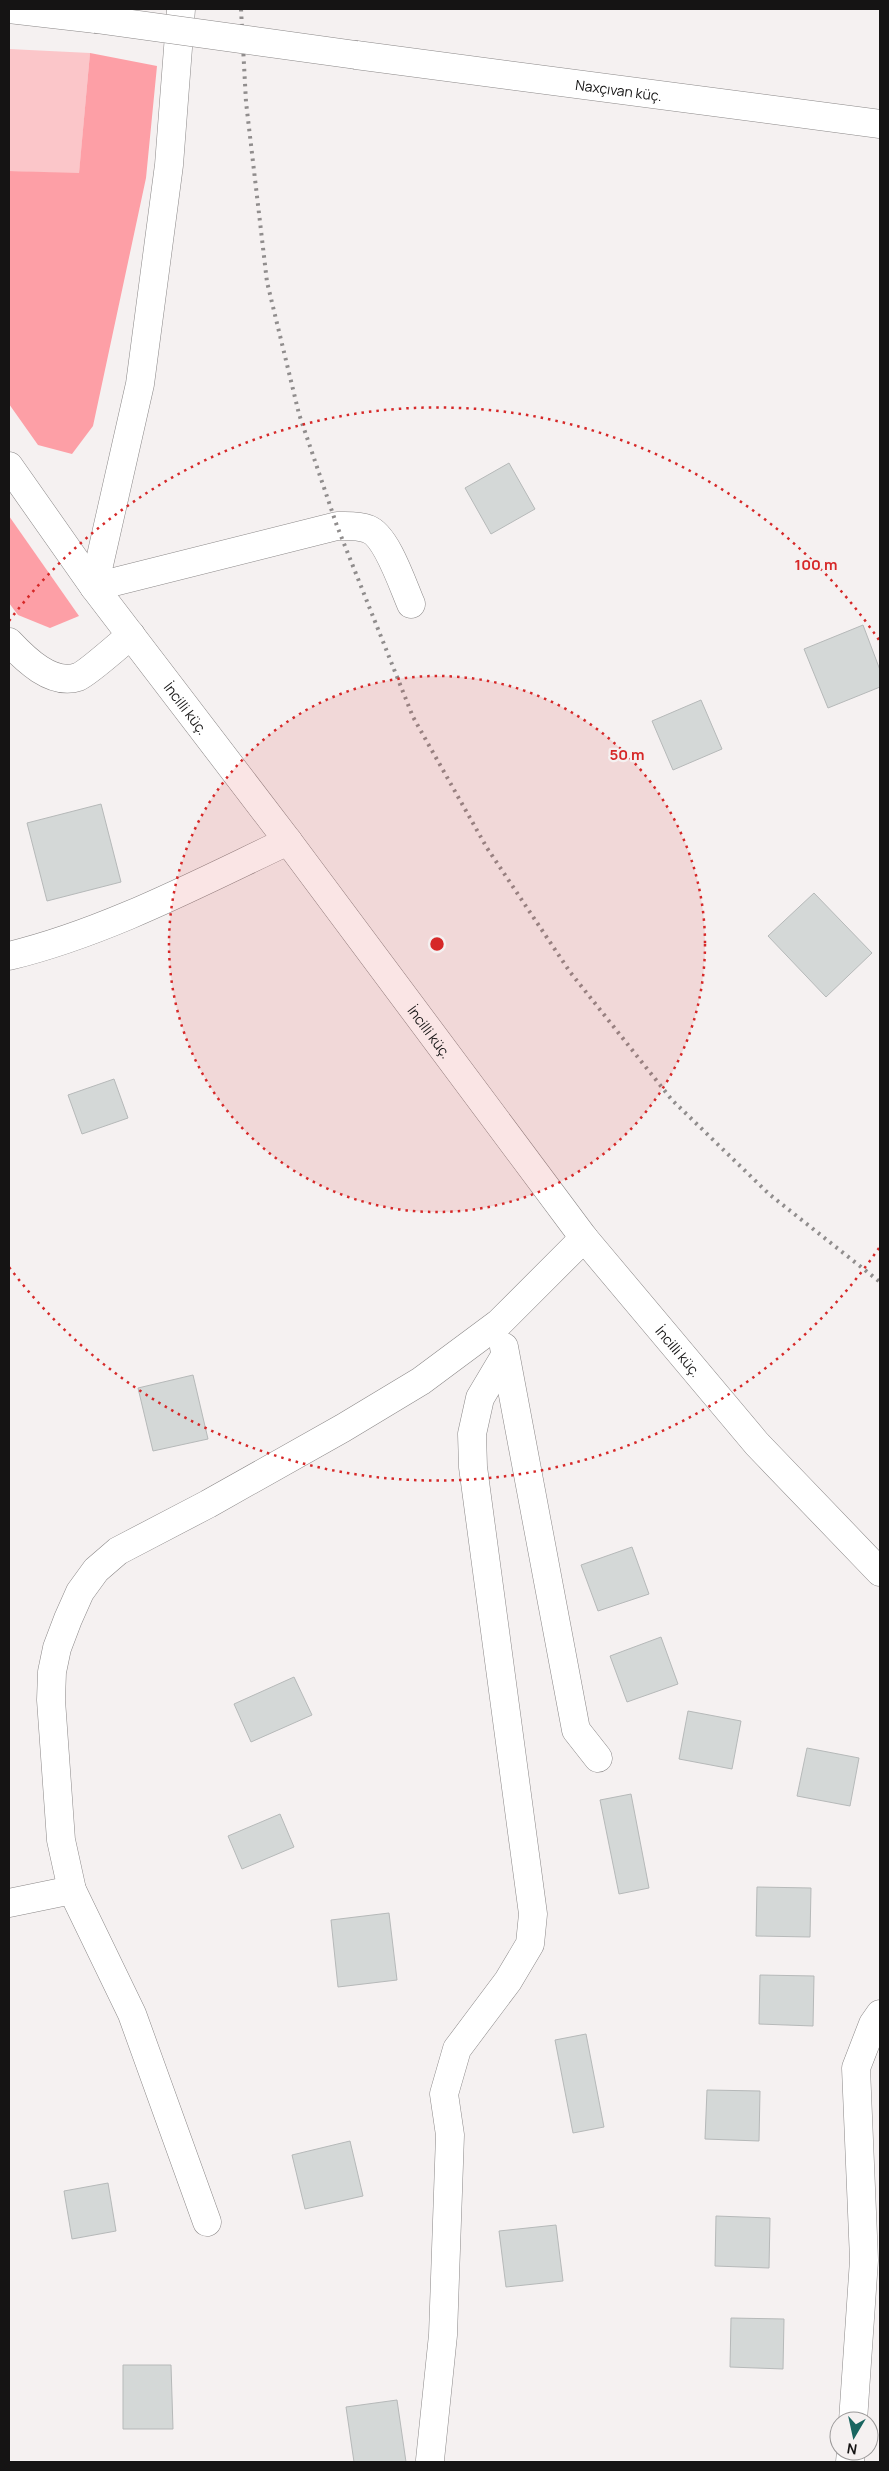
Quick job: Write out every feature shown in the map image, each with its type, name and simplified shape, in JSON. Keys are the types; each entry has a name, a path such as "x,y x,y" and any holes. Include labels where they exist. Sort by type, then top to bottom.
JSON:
{"street":[{"name":"Naxçıvan küç.","path":"9,9 880,124"},
{"path":"181,9 169,165 140,384 94,587 337,526 351,526 369,529 382,539 411,604"},
{"name":"İncilli küç.","path":"9,466 94,587 288,840 584,1238 757,1444 880,1572"},
{"path":"9,642 25,660 56,678 78,676 131,635"},
{"path":"9,956 45,947 134,913 288,840"},
{"path":"207,2222 132,2014 72,1890 61,1840 51,1700 52,1672 57,1648 68,1618 80,1592 96,1570 118,1550 208,1504 334,1433 421,1381 499,1323 584,1238"},
{"path":"499,1323 576,1730 598,1758"},
{"path":"430,2460 443,2335 450,2135 444,2094 457,2050 508,1981 530,1944 533,1914 473,1468 472,1434 480,1398 506,1356"},
{"path":"9,1903 72,1890"},
{"path":"854,2411 864,2260 856,2068 872,2024 880,2014"}],"shaded area":[{"path":"9,49 90,53 79,174 9,171"},
{"path":"90,53 157,66 146,178 93,426 72,454 38,445 9,404 9,171 79,173"},
{"path":"9,516 79,616 50,628 18,615 9,603"}],"building":[{"path":"509,463 535,509 491,534 465,488"},
{"path":"863,625 880,670 880,687 828,708 804,649"},
{"path":"701,700 722,749 673,770 652,721"},
{"path":"101,804 121,882 47,901 27,823"},
{"path":"814,893 872,953 826,997 768,936"},
{"path":"114,1079 128,1118 82,1134 68,1095"},
{"path":"193,1375 208,1439 153,1451 138,1388"},
{"path":"632,1547 649,1594 598,1611 581,1565"},
{"path":"661,1637 678,1684 627,1702 610,1656"},
{"path":"294,1677 312,1715 251,1742 234,1704"},
{"path":"688,1711 741,1721 732,1769 679,1759"},
{"path":"807,1748 859,1758 850,1806 797,1796"},
{"path":"631,1794 649,1888 619,1894 600,1800"},
{"path":"280,1814 294,1847 242,1869 228,1836"},
{"path":"757,1887 811,1888 810,1937 756,1936"},
{"path":"389,1913 397,1980 338,1987 331,1920"},
{"path":"760,1975 814,1976 813,2026 759,2024"},
{"path":"586,2034 604,2127 573,2133 555,2040"},
{"path":"707,2090 760,2091 759,2141 705,2139"},
{"path":"350,2141 363,2196 305,2209 292,2155"},
{"path":"108,2183 116,2231 72,2239 64,2191"},
{"path":"716,2216 770,2218 769,2268 715,2266"},
{"path":"556,2225 563,2281 506,2287 499,2231"},
{"path":"731,2318 784,2319 783,2369 730,2367"},
{"path":"123,2365 171,2365 173,2429 123,2429"},
{"path":"397,2400 406,2462 354,2462 346,2407"}],"railway":[{"path":"241,9 246,102 267,282 299,414 337,526 413,717 487,848 570,972 672,1100 769,1194 880,1282"}]}
